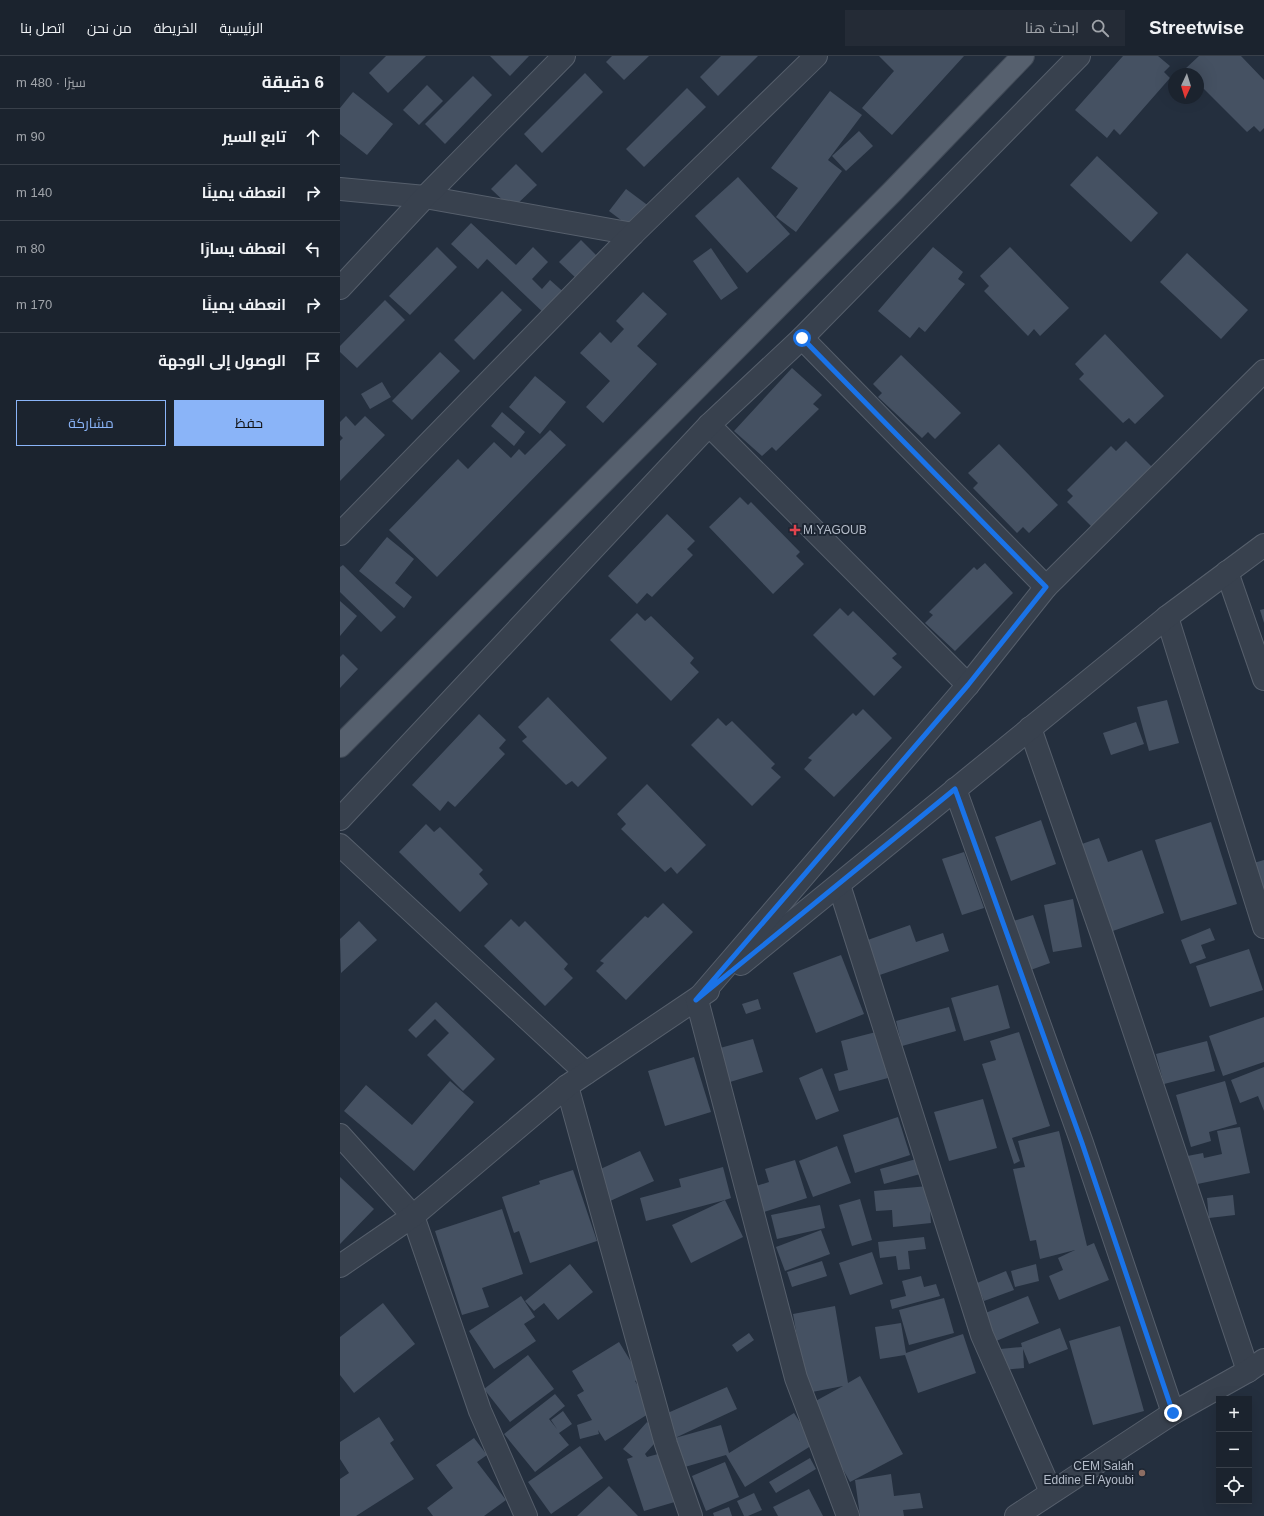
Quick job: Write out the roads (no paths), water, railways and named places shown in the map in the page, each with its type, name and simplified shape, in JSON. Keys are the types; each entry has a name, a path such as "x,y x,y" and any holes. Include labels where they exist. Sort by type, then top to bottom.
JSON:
{"main road":[{"path":"340,746 893,191 1023,56"}],"street":[{"path":"340,288 425,197 564,56"},
{"path":"340,534 633,234 816,56"},
{"path":"340,819 709,425 802,338 1079,56"},
{"path":"340,189 425,197 633,234"},
{"path":"802,338 1046,587"},
{"path":"696,1000 968,685 1046,587 1264,371"},
{"path":"709,425 968,685"},
{"path":"340,1266 413,1216 567,1086 696,1000 1167,618 1264,544"},
{"path":"1227,572 1264,678"},
{"path":"1167,618 1264,927"},
{"path":"1016,1516 1173,1413 1256,1366 1102,936 1030,728"},
{"path":"955,789 1082,1143 1173,1413"},
{"path":"340,845 586,1073"},
{"path":"839,885 982,1335 1051,1492"},
{"path":"696,1000 796,1378 848,1516"},
{"path":"567,1086 666,1444 692,1516"},
{"path":"340,1135 413,1216 480,1411 526,1516"}],"place":[{"name":"M.YAGOUB","path":"795,530"},
{"name":"CEM Salah Eddine El Ayoubi","path":"1142,1473"}]}
